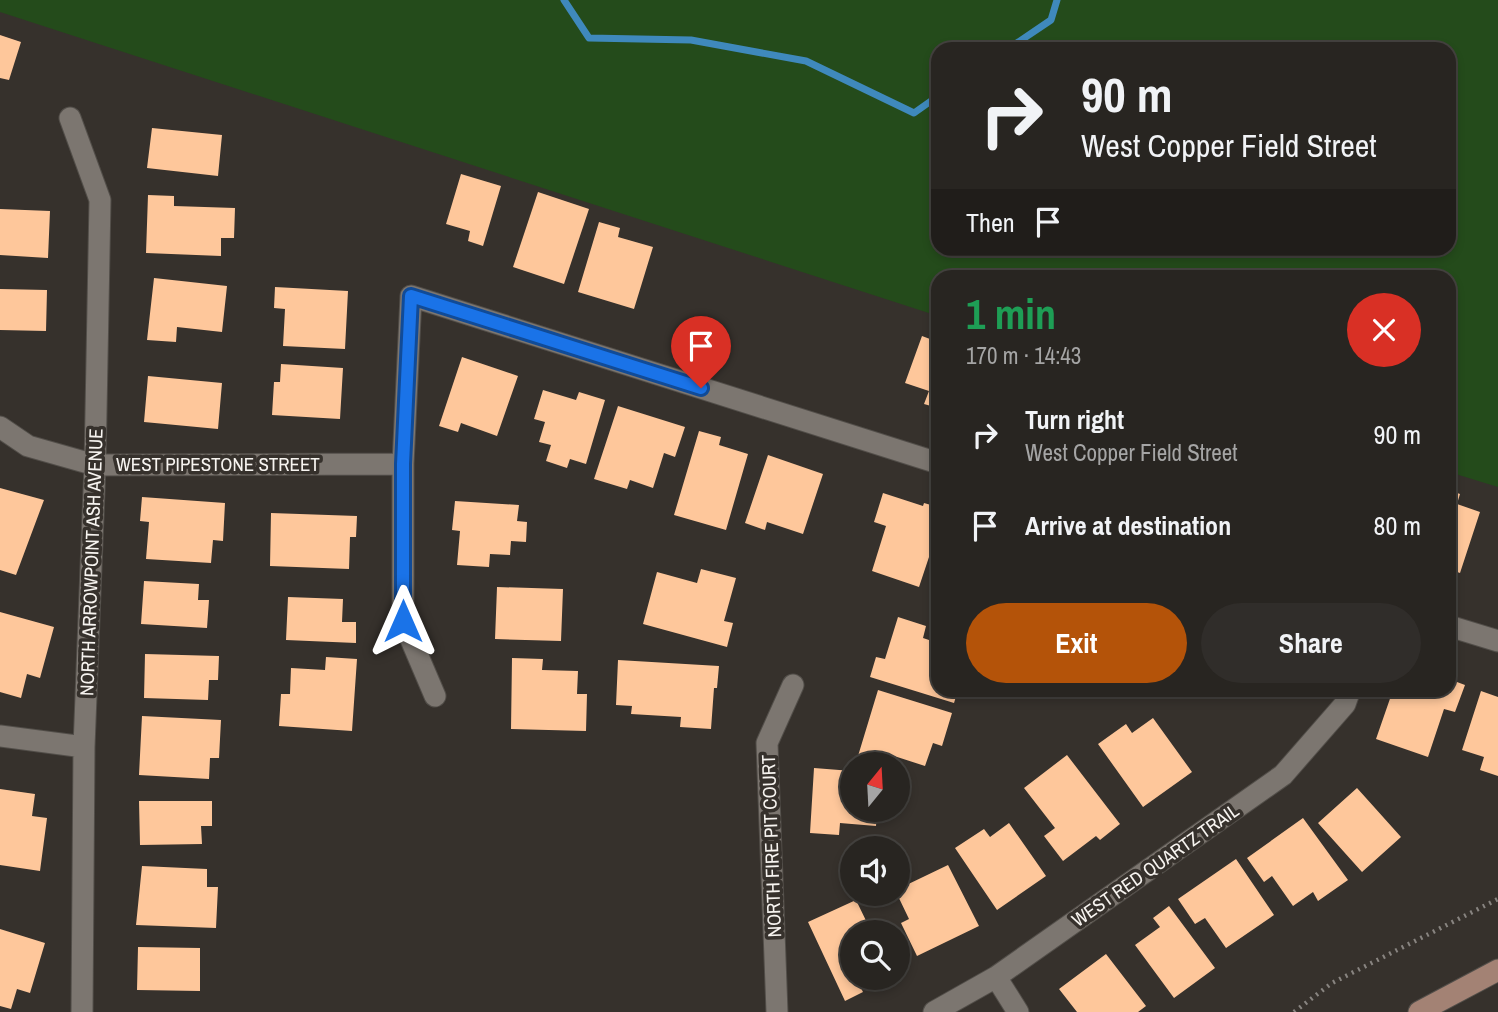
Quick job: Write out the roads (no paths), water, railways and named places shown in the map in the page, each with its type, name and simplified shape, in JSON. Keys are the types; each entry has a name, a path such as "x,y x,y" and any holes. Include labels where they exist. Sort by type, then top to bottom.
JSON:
{"street":[{"name":"NORTH ARROWPOINT ASH AVENUE","path":"70,118 100,200 95,465 84,747 82,1012"},
{"path":"435,696 403,621 403,464 411,296 931,461"},
{"name":"WEST PIPESTONE STREET","path":"0,428 28,446 95,465 403,464"},
{"path":"1456,628 1498,641"},
{"name":"NORTH FIRE PIT COURT","path":"777,1012 767,743 793,685"},
{"name":"WEST RED QUARTZ TRAIL","path":"934,1012 996,977 1283,775 1345,704 1348,697"},
{"path":"0,736 84,747"},
{"path":"1419,1012 1498,970"},
{"path":"996,977 1018,1012"}],"waterway":[{"path":"564,0 589,38 691,40 806,61 914,113 931,101"},
{"path":"1018,42 1051,20 1057,0"}]}
